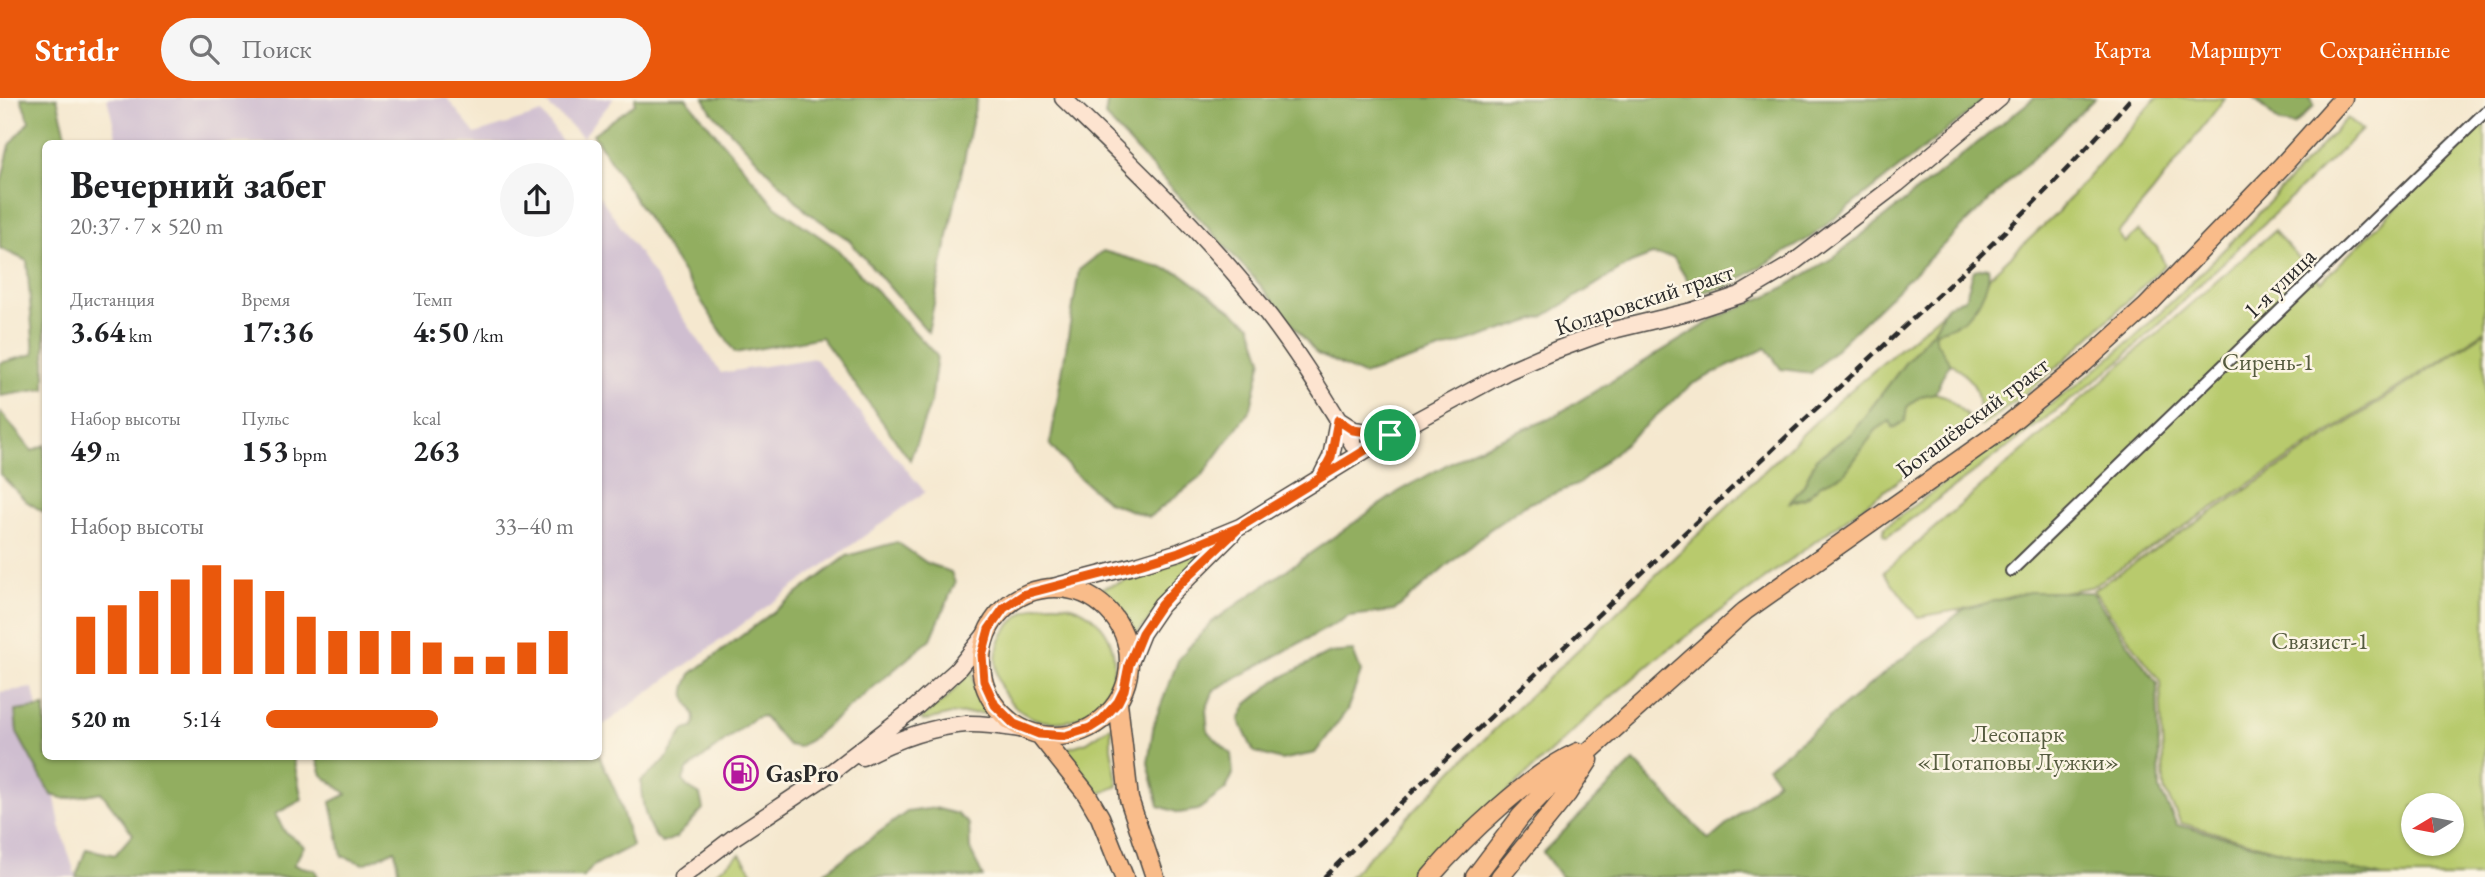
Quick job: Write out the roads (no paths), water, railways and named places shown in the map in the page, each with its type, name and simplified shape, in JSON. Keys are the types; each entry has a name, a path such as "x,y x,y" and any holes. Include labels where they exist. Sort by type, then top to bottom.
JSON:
{"main road":[{"path":"1063,98 1189,224 1259,303 1359,454"},
{"name":"Коларовский тракт","path":"1240,527 1390,435 1508,371 1605,332 1720,302 1767,280 1897,184 2000,98"},
{"name":"Богашёвский тракт","path":"1475,877 1521,816 1544,792 1745,611 1999,432 2085,362 2146,307 2282,166 2343,98"},
{"path":"1338,420 1353,430 1390,435"},
{"path":"1320,478 1331,457 1338,420"},
{"path":"682,877 737,835 829,774 939,688 1014,600 1025,594 1167,555 1240,527"},
{"path":"1129,665 1142,633 1161,605 1240,527"},
{"path":"829,774 883,746 945,727 991,724 1065,736 1090,728 1101,721 1118,702 1128,678 1129,652 1121,628 1106,608 1096,600 1074,590 1049,588"},
{"path":"989,629 982,655 984,681 989,694 1004,715 1033,732 1086,793 1100,817 1124,877"},
{"path":"1118,702 1129,799 1155,877"},
{"path":"1430,877 1510,799 1551,768 1601,742"},
{"name":"Богашёвский тракт","path":"1500,877 1567,794 1601,742"}],"street":[{"name":"1-я улица","path":"2011,571 2485,112"}],"railway":[{"path":"1324,877 1971,264 2053,183 2131,98"}],"place":[{"name":"GasPro","path":"741,773"}],"park label":[{"name":"Сирень-1","path":"2268,361"},
{"name":"Связист-1","path":"2320,640"},
{"name":"Лесопарк «Потаповы Лужки»","path":"2018,747"}]}
